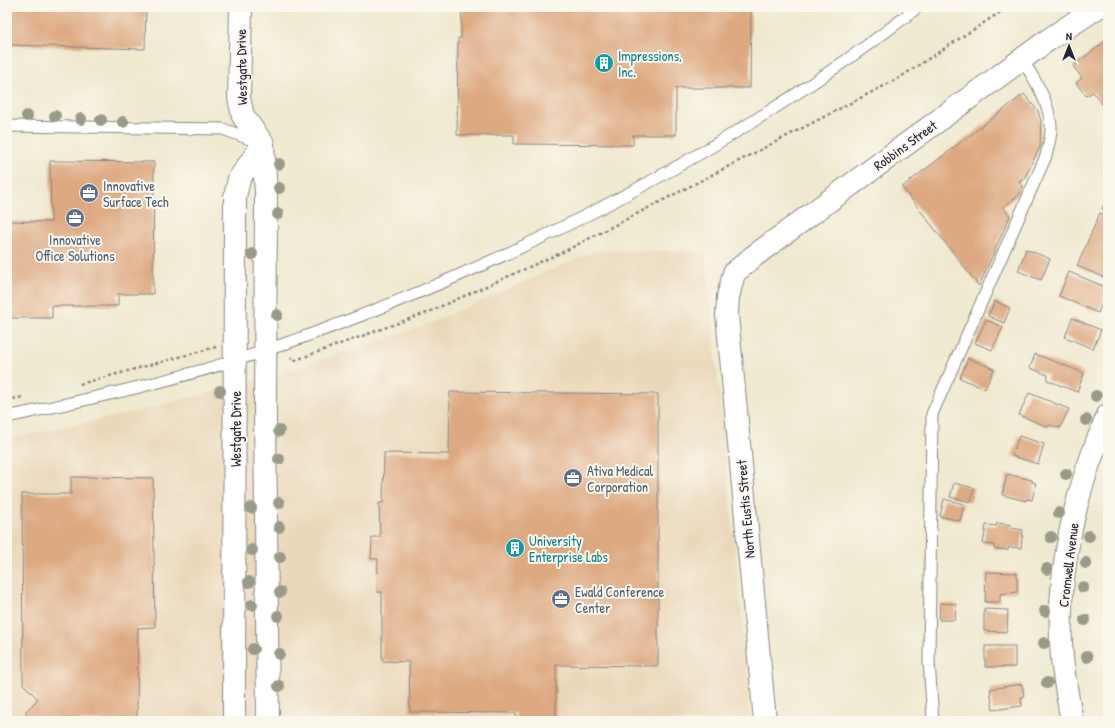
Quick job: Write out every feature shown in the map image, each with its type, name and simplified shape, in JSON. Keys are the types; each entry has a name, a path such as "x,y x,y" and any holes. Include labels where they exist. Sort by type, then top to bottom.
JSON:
{"street":[{"name":"Westgate Drive","path":"234,721 235,197 239,179 263,144 243,116 239,98 240,7"},
{"name":"Robbins Street","path":"728,297 734,273 754,256 1022,59 1098,7"},
{"path":"263,144 266,194 268,721"},
{"name":"North Eustis Street","path":"728,297 727,315 765,721"},
{"name":"Cromwell Avenue","path":"1072,721 1062,650 1063,590 1068,544 1079,492 1092,452 1108,415"}],"lane":[{"path":"7,417 142,386 235,351 266,350 431,288 540,239 634,191 691,159 791,97 854,54 918,7"},
{"path":"933,721 930,661 932,414 1046,156 1051,126 1048,111 1043,94 1022,59"},
{"path":"7,126 223,129 263,144"}],"path":[{"path":"291,356 292,361 426,313 565,251 899,78 1008,7"},
{"path":"73,386 235,351"},
{"path":"7,400 29,396"}],"shaded area":[{"path":"595,251 705,251 752,721 7,721 7,439 141,411 291,370 423,326"}],"building":[{"path":"11,7 146,7 145,49 10,45"},
{"name":"Impressions, Inc.","path":"462,7 751,7 750,88 676,88 676,135 633,135 633,145 514,144 514,135 457,135 458,38 461,38"},
{"path":"1108,39 1108,99 1102,104 1093,92 1086,96 1076,83 1082,78 1073,66"},
{"path":"1024,94 1038,111 1041,121 1040,147 1024,179 1019,182 1023,186 1019,195 1003,207 1010,216 979,286 902,187"},
{"path":"50,161 154,162 153,294 118,294 118,306 52,306 52,318 7,318 7,221 51,222"},
{"path":"1108,196 1108,211 1102,209"},
{"path":"1100,213 1108,216 1108,279 1077,266"},
{"path":"1026,249 1050,259 1041,280 1018,271"},
{"path":"1069,272 1108,288 1098,313 1059,296"},
{"path":"995,301 1010,308 1004,323 988,316"},
{"path":"1072,318 1101,330 1093,349 1065,337"},
{"path":"986,320 1003,327 992,350 975,343"},
{"path":"1035,354 1084,373 1077,392 1047,380 1048,375 1030,368"},
{"path":"968,358 994,369 985,389 960,378"},
{"name":"University Enterprise Labs","path":"450,392 658,394 658,666 556,665 556,721 516,721 516,713 410,712 409,662 382,661 382,592 377,592 378,559 371,559 372,537 380,537 379,503 383,503 384,453 449,454"},
{"path":"1029,393 1069,409 1060,428 1049,425 1048,427 1019,415"},
{"path":"1019,436 1044,444 1038,464 1012,456"},
{"path":"1007,474 1032,480 1032,482 1036,483 1032,500 1026,499 1026,501 1002,495"},
{"path":"71,477 153,478 155,627 138,628 137,719 144,719 144,721 50,721 50,718 27,717 26,711 38,699 23,684 22,494 71,494"},
{"path":"954,483 974,488 971,502 950,497"},
{"path":"944,499 964,504 960,521 940,516"},
{"path":"997,523 1011,525 1011,528 1023,530 1021,548 1009,547 1008,550 994,549 994,545 983,544 986,525 996,526"},
{"path":"986,572 1017,573 1017,592 1000,594 1000,602 985,602"},
{"path":"940,603 956,604 955,620 939,620"},
{"path":"984,609 1008,610 1007,632 984,631"},
{"path":"985,646 1015,646 1015,667 985,667"},
{"path":"1022,684 1024,697 1021,697 1022,706 993,710 990,689"}],"place":[{"name":"Impressions, Inc.","path":"604,63"},
{"name":"Innovative Surface Tech","path":"89,193"},
{"name":"Innovative Office Solutions","path":"75,218"},
{"name":"Ativa Medical Corporation","path":"573,478"},
{"name":"University Enterprise Labs","path":"515,548"},
{"name":"Ewald Conference Center","path":"561,599"}]}
